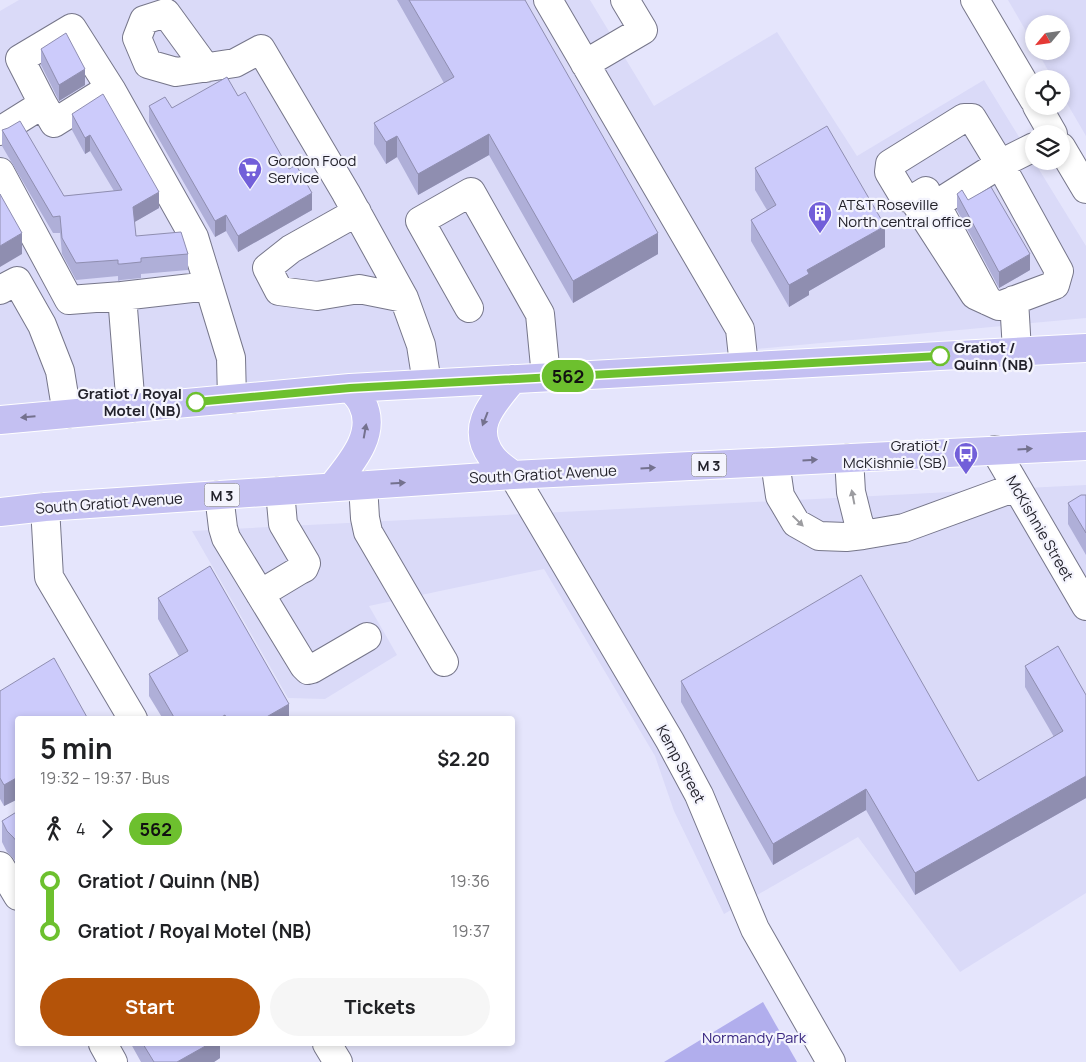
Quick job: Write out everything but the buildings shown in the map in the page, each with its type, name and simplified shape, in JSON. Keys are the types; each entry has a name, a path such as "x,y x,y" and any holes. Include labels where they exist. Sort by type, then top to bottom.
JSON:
{"main road":[{"path":"0,420 350,388 1086,348"},
{"path":"512,475 493,458 484,444 482,427 489,410 513,379"},
{"path":"332,487 352,462 363,442 367,427 366,414 362,402 350,388"},
{"name":"South Gratiot Avenue","path":"0,512 45,507 512,475 1086,446"}],"street":[{"path":"548,0 740,329 744,366"},
{"path":"586,64 643,30 626,0"},
{"path":"975,0 1025,85"},
{"path":"110,88 54,122 20,59 72,28 110,88 194,237 231,358 232,399"},
{"path":"206,68 236,63 261,49 357,212 404,298 421,345 427,384"},
{"path":"0,131 43,104"},
{"path":"913,199 975,295 1001,301 1055,285 1059,271 996,157 972,118 964,118 890,164 889,172 904,197 913,199 996,157 1025,149"},
{"path":"996,157 940,202 938,210 1001,301 1017,352"},
{"path":"1070,162 1086,189"},
{"path":"0,172 69,300 209,286"},
{"path":"469,308 420,221 471,192 540,314 546,377"},
{"path":"357,212 291,249 267,268 279,291 317,296 358,288 404,298"},
{"path":"0,290 17,281 42,326 60,372 67,414"},
{"path":"122,296 131,408"},
{"name":"McKishnie Street","path":"995,450 1086,606"},
{"path":"849,458 851,492 863,535"},
{"path":"775,462 780,496 796,523 819,536 846,537 904,528 1016,487"},
{"name":"Kemp Street","path":"512,475 670,740 699,795 755,930 830,1062"},
{"path":"363,485 364,518 368,532 444,662"},
{"path":"260,594 304,568 306,563 283,524 280,491"},
{"path":"219,495 226,538 308,670 367,638"},
{"path":"45,507 49,576 131,716"},
{"path":"0,866 15,891"},
{"path":"104,1046 113,1062"},
{"path":"328,1046 338,1062"}],"shaded area":[{"path":"19,0 590,0 654,106 777,32 857,156 984,80 1025,147 1025,170 1039,170 1086,246 1086,318 0,420 0,11"},
{"path":"1008,0 1086,0 1086,136 1070,108 1070,70 1048,70 1042,60 1070,60 1070,15 1025,15 1025,29"},
{"path":"1086,485 1086,893 960,972 858,837 724,914 674,811 655,756 544,569 369,606 397,655 325,699 288,698 192,531"}],"green space":[{"name":"Normandy Park","path":"763,1002 797,1062 664,1062"}],"bus line":[{"name":"562","path":"196,402 350,388 940,356"}],"place":[{"name":"Gordon Food Service","path":"250,190"},
{"name":"AT&T Roseville North central office","path":"820,234"},
{"name":"Gratiot / Quinn (NB)","path":"940,356"},
{"name":"Gratiot / Royal Motel (NB)","path":"196,402"},
{"name":"Gratiot / McKishnie (SB)","path":"966,475"}]}
